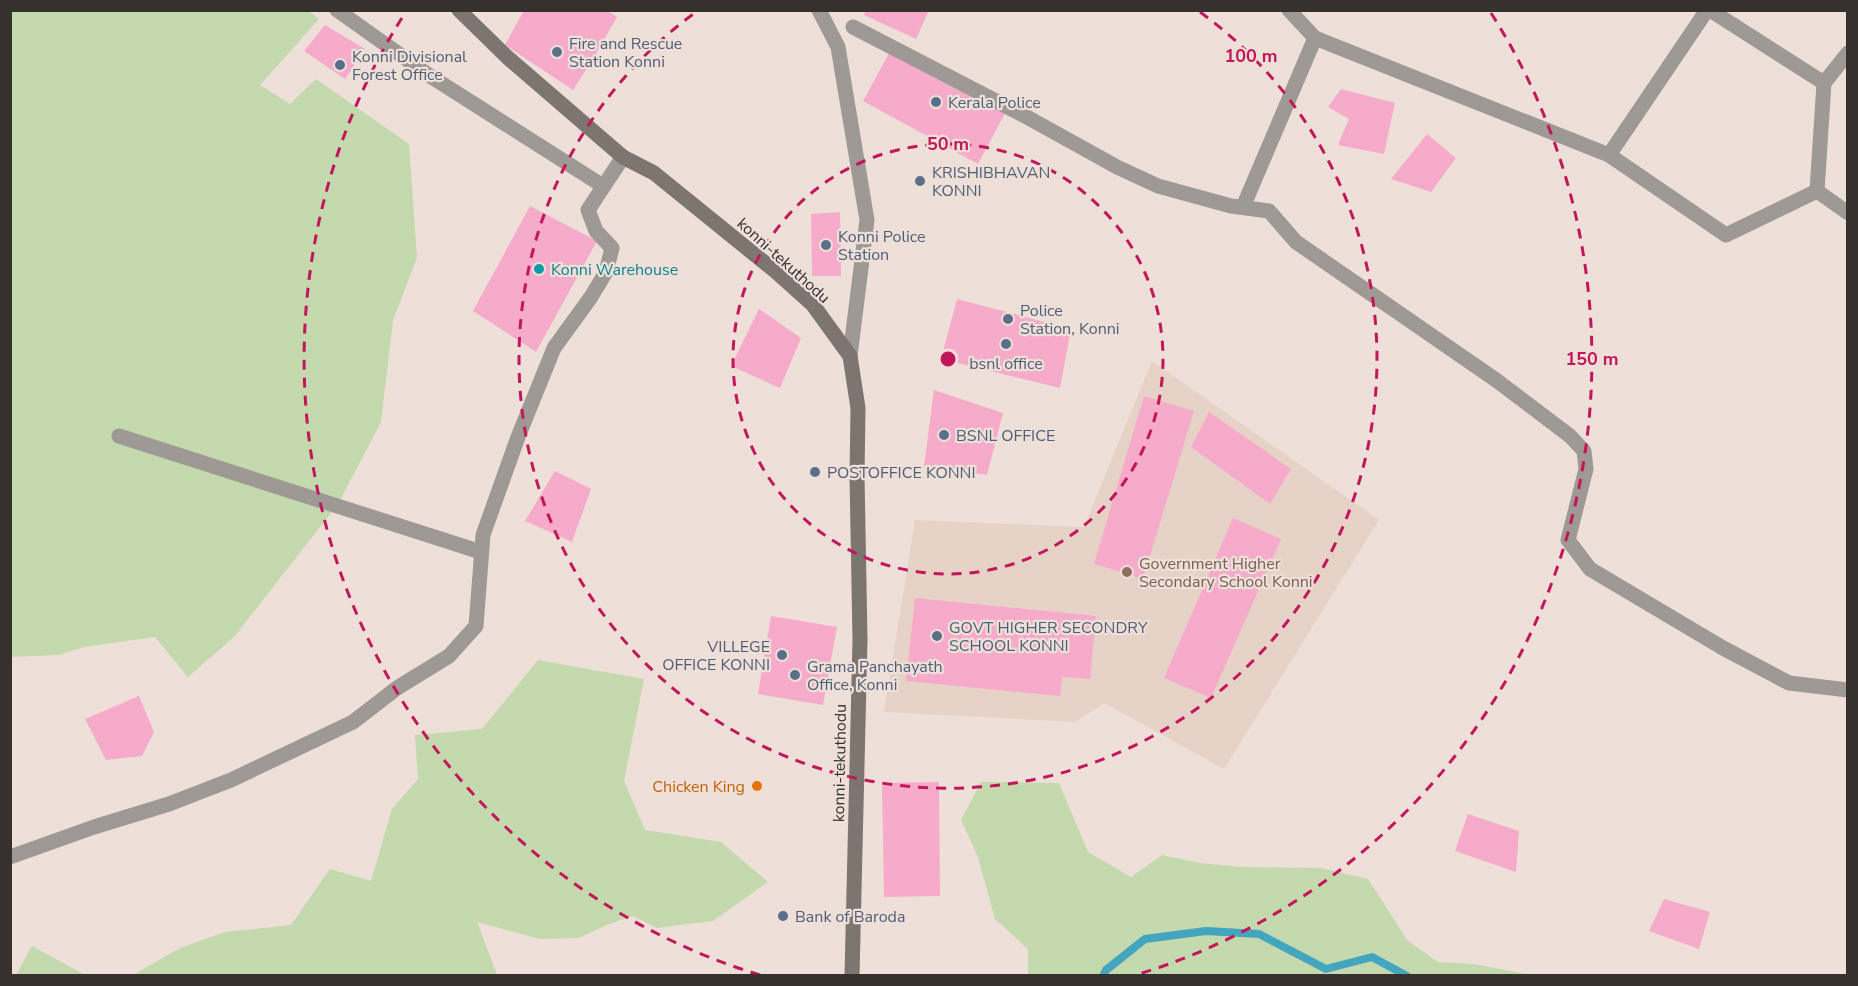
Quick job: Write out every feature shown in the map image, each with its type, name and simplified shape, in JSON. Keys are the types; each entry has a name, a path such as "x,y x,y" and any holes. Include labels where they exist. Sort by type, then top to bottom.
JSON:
{"main road":[{"name":"konni-tekuthodu","path":"459,10 507,57 623,157 654,173 775,271 813,306 850,356 858,408 860,628 852,975"}],"street":[{"path":"338,10 430,76 603,186"},
{"path":"819,10 838,47 867,220 850,356"},
{"path":"1289,10 1316,38 1609,155 1726,235 1817,191"},
{"path":"1609,155 1709,10 1824,83"},
{"path":"853,27 1025,116 1117,167 1158,186 1231,206 1269,211 1296,242 1496,380 1577,443 1584,451 1586,469 1569,540 1590,569 1723,648 1790,683 1848,690"},
{"path":"1243,207 1316,38"},
{"path":"1817,191 1824,83 1848,53"},
{"path":"10,857 94,827 169,804 231,780 353,722 397,688 449,656 476,626 483,535 509,461 554,348 606,272 612,248 596,231 588,210 623,157"},
{"path":"1817,191 1848,213"},
{"path":"119,436 481,552"}],"shaded area":[{"name":"Government Higher Secondary School Konni","path":"1152,361 1379,520 1224,769 1104,703 1075,722 884,712 915,520 1084,527"}],"green space":[{"path":"10,11 309,11 319,19 260,85 290,104 316,79 409,144 417,258 393,320 381,422 338,504 234,637 188,677 155,637 84,647 58,655 11,657"},
{"path":"538,660 644,679 624,781 645,830 721,842 768,882 713,921 657,928 633,916 579,938 540,939 477,922 497,975 133,975 180,948 225,932 291,925 330,869 371,881 392,809 418,779 415,735 482,729"},
{"path":"981,782 1059,783 1088,852 1131,877 1162,855 1200,863 1242,867 1321,868 1368,879 1408,941 1438,962 1474,964 1531,975 1028,975 1028,949 995,919 978,857 961,820"},
{"path":"32,946 85,975 16,975"}],"building":[{"name":"Fire and Rescue Station Konni","path":"524,10 607,10 617,17 573,90 505,45"},
{"path":"866,10 929,10 916,39 864,15"},
{"name":"Konni Divisional Forest Office","path":"325,25 365,49 345,79 304,51"},
{"name":"Kerala Police","path":"895,42 1010,104 978,164 863,101"},
{"path":"1341,89 1395,103 1384,154 1338,145 1349,119 1328,107"},
{"path":"1427,134 1456,158 1431,192 1391,179"},
{"name":"Konni Warehouse","path":"530,206 597,241 536,352 473,311"},
{"name":"Konni Police Station","path":"840,212 841,276 812,276 811,214"},
{"name":"bsnl office","path":"957,299 1071,329 1060,388 941,359"},
{"path":"759,309 801,338 780,388 731,366"},
{"path":"934,390 1003,413 987,475 924,466"},
{"path":"1144,396 1194,411 1143,579 1094,564"},
{"path":"1209,412 1291,469 1270,504 1191,447"},
{"path":"555,471 591,489 572,542 525,521"},
{"path":"1233,518 1281,539 1211,698 1164,678"},
{"path":"915,598 1096,616 1090,679 1062,677 1060,696 906,681"},
{"name":"Grama Panchayath Office, Konni","path":"771,616 837,627 823,705 758,694"},
{"path":"139,696 154,732 142,756 106,760 85,719"},
{"path":"939,782 940,896 884,897 882,783"},
{"path":"1468,814 1519,831 1516,872 1455,851"},
{"path":"1664,899 1710,912 1699,949 1649,931"}],"waterway":[{"path":"1103,976 1106,970 1145,939 1206,931 1259,934 1326,969 1372,957 1407,976"}],"place":[{"name":"Fire and Rescue Station Konni","path":"557,52"},
{"name":"Konni Divisional Forest Office","path":"340,65"},
{"name":"Kerala Police","path":"936,102"},
{"name":"KRISHIBHAVAN KONNI","path":"920,181"},
{"name":"Konni Police Station","path":"826,245"},
{"name":"Konni Warehouse","path":"539,269"},
{"name":"Police Station, Konni","path":"1008,319"},
{"name":"bsnl office","path":"1006,344"},
{"name":"BSNL OFFICE","path":"944,435"},
{"name":"POSTOFFICE KONNI","path":"815,472"},
{"name":"Government Higher Secondary School Konni","path":"1127,572"},
{"name":"GOVT HIGHER SECONDRY SCHOOL KONNI","path":"937,636"},
{"name":"VILLEGE OFFICE KONNI","path":"782,655"},
{"name":"Grama Panchayath Office, Konni","path":"795,675"},
{"name":"Chicken King","path":"757,786"},
{"name":"Bank of Baroda","path":"783,916"}]}
